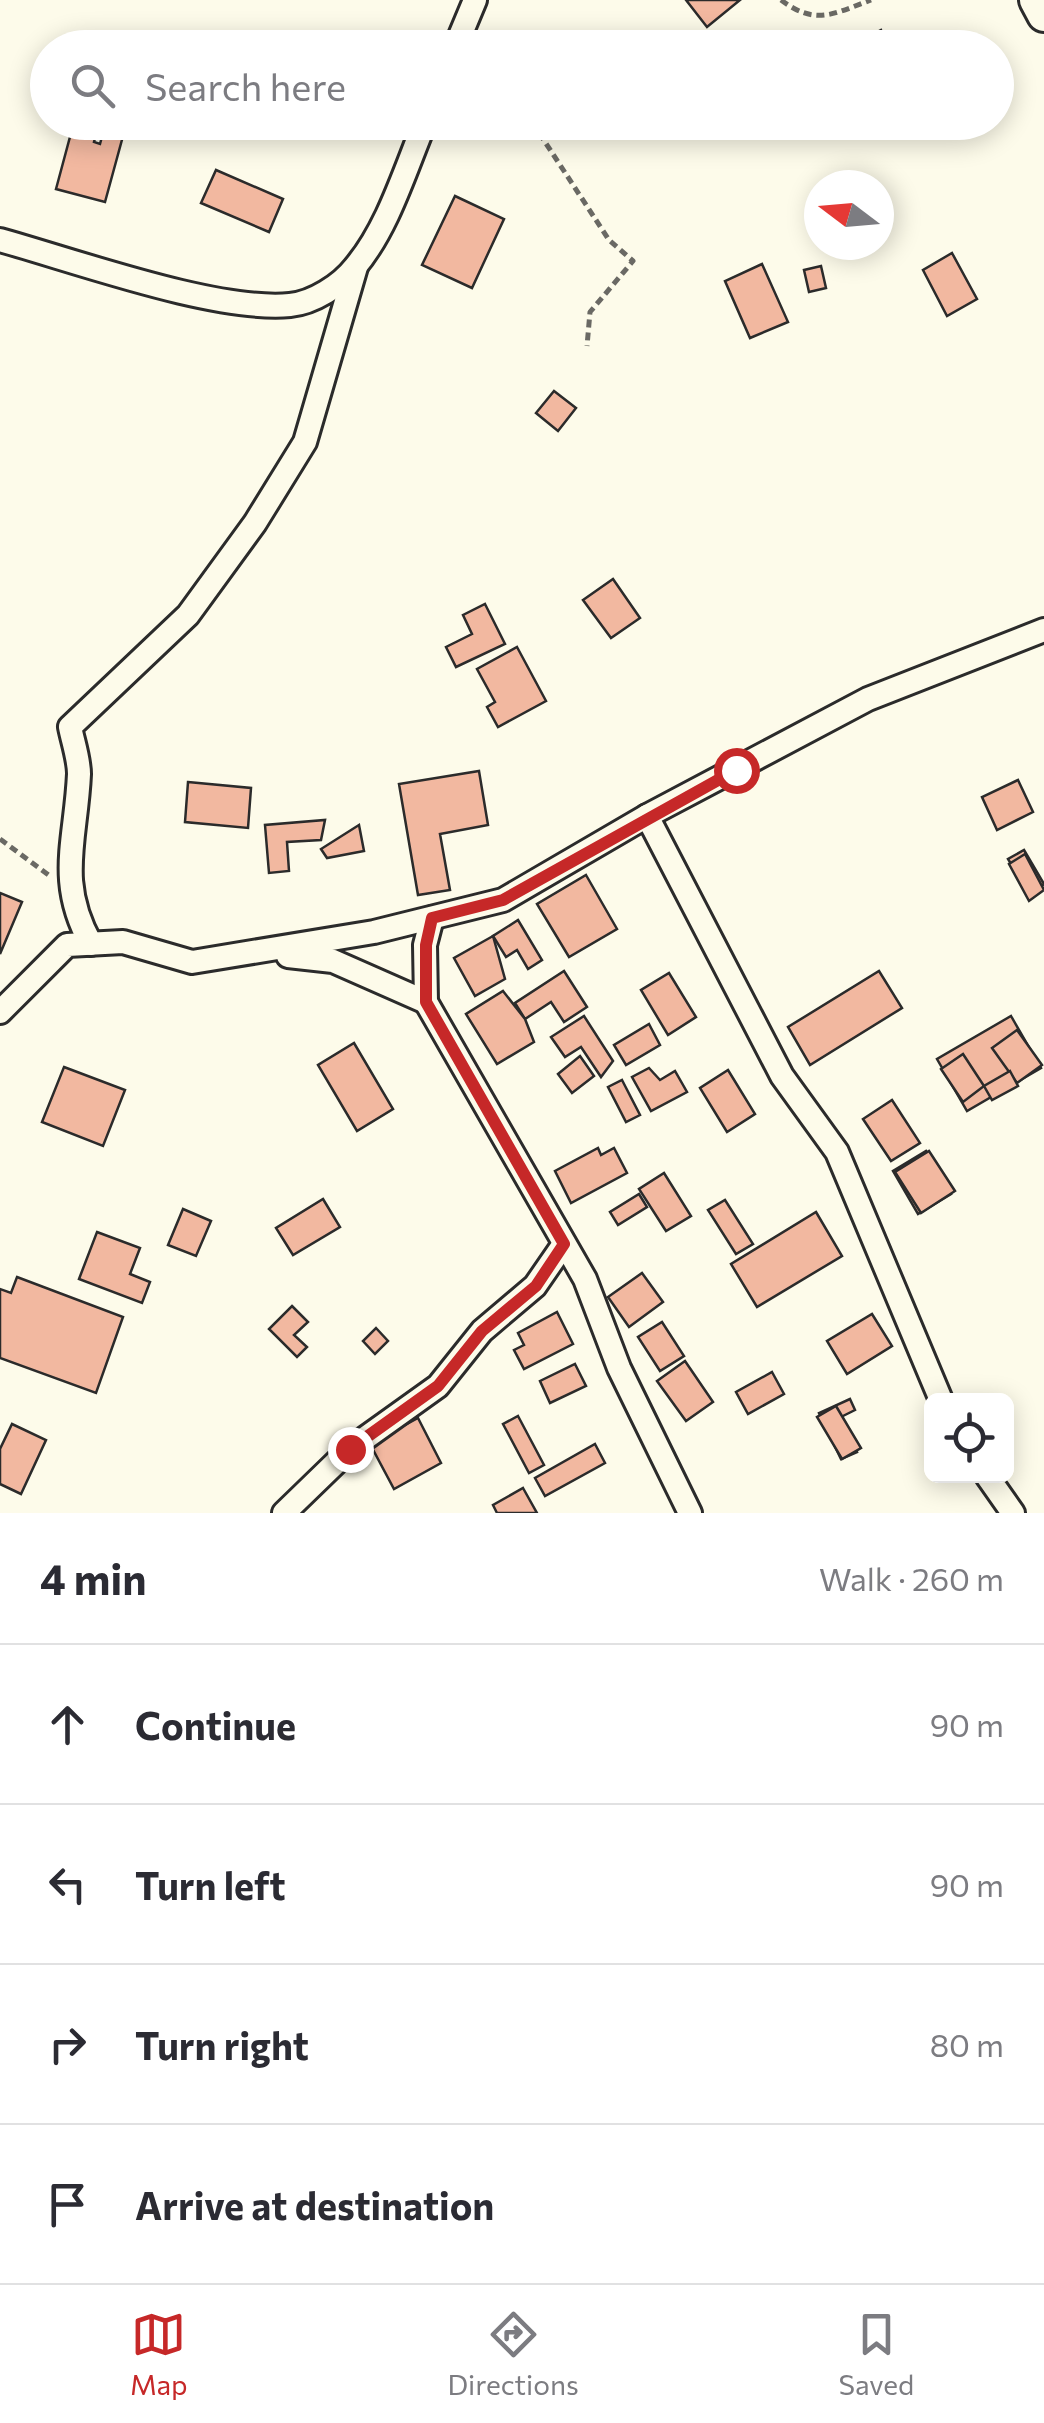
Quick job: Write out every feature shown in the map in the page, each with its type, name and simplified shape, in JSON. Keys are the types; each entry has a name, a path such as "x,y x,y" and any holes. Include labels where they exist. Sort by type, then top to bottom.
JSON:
{"main road":[{"path":"1036,0 1044,15"}],"street":[{"path":"462,30 474,0"},
{"path":"91,944 76,916 67,864 79,771 70,728 188,615 255,524 305,442 356,267 394,198 417,140"},
{"path":"0,240 260,306 295,305 330,290 356,267"},
{"path":"0,1012 67,945 124,942 192,962 263,954 503,900 647,816 868,699 1044,630"},
{"path":"647,816 782,1076 837,1152 938,1393"},
{"path":"432,918 426,945 426,1002 585,1279 619,1368 690,1513"},
{"path":"263,954 332,961 426,1002"},
{"path":"284,1513 350,1449 438,1386 482,1331 536,1286 564,1244"},
{"path":"992,1483 1013,1513"}],"path":[{"path":"781,0 800,14 824,17 871,0"},
{"path":"544,140 609,240 633,261 590,312 586,346"},
{"path":"0,839 72,893"}],"building":[{"path":"686,0 740,0 707,27"},
{"path":"69,140 94,140 100,144 101,140 122,140 105,202 56,189"},
{"path":"216,170 283,199 269,232 201,203"},
{"path":"455,196 504,219 472,288 422,265"},
{"path":"952,253 977,299 947,316 923,270"},
{"path":"762,264 788,322 750,338 725,281"},
{"path":"821,266 826,288 809,292 804,270"},
{"path":"554,391 576,408 558,431 536,413"},
{"path":"613,579 640,618 611,638 583,600"},
{"path":"485,604 505,644 456,667 446,647 472,634 463,615"},
{"path":"517,647 546,701 498,727 487,707 495,702 477,669"},
{"path":"479,771 488,825 440,834 450,890 418,895 399,784"},
{"path":"1018,780 1033,812 997,830 982,797"},
{"path":"188,782 251,788 248,828 185,822"},
{"path":"325,820 321,840 287,842 289,871 269,873 265,825"},
{"path":"359,825 364,851 327,858 321,849"},
{"path":"1024,850 1044,884 1030,896 1008,859"},
{"path":"1025,854 1044,890 1029,901 1009,864"},
{"path":"586,875 617,929 569,957 537,904"},
{"path":"0,893 22,902 0,954"},
{"path":"518,920 542,960 528,969 517,950 506,957 493,936"},
{"path":"493,936 505,979 475,996 454,958"},
{"path":"564,971 587,1007 564,1022 551,1002 525,1019 515,1003"},
{"path":"879,971 902,1008 810,1065 788,1027"},
{"path":"669,973 696,1017 668,1035 641,990"},
{"path":"503,991 525,1019 534,1042 497,1064 466,1014"},
{"path":"584,1016 613,1061 601,1077 581,1047 565,1057 551,1037"},
{"path":"1011,1016 1041,1068 967,1111 937,1059"},
{"path":"649,1024 660,1045 626,1065 614,1045"},
{"path":"1017,1030 1042,1065 1017,1083 992,1048"},
{"path":"354,1043 393,1109 357,1131 318,1065"},
{"path":"963,1054 984,1086 963,1102 941,1069"},
{"path":"580,1056 594,1076 572,1093 558,1074"},
{"path":"64,1067 125,1090 103,1146 42,1122"},
{"path":"649,1068 660,1080 675,1071 687,1092 651,1111 632,1077"},
{"path":"728,1070 755,1114 727,1132 700,1088"},
{"path":"1010,1071 1018,1086 992,1100 984,1086"},
{"path":"622,1080 640,1115 626,1122 608,1087"},
{"path":"892,1100 920,1143 891,1161 863,1119"},
{"path":"598,1148 601,1155 614,1148 627,1173 571,1203 555,1171"},
{"path":"926,1151 951,1194 918,1214 893,1171"},
{"path":"929,1151 955,1191 921,1213 895,1172"},
{"path":"664,1173 691,1216 666,1231 639,1189"},
{"path":"639,1194 647,1207 618,1225 610,1212"},
{"path":"323,1199 340,1227 293,1255 276,1228"},
{"path":"725,1200 753,1244 736,1254 708,1210"},
{"path":"183,1209 211,1221 196,1256 168,1245"},
{"path":"816,1212 842,1256 757,1307 731,1264"},
{"path":"97,1232 140,1248 130,1274 150,1282 142,1303 79,1279"},
{"path":"642,1273 663,1302 629,1327 608,1297"},
{"path":"17,1277 123,1317 96,1393 0,1358 0,1289 11,1293"},
{"path":"292,1306 308,1322 294,1335 307,1347 297,1357 269,1329"},
{"path":"557,1312 573,1344 524,1369 514,1350 524,1345 518,1333"},
{"path":"872,1314 892,1346 847,1374 827,1341"},
{"path":"662,1322 684,1356 660,1371 638,1337"},
{"path":"376,1328 388,1341 375,1354 363,1341"},
{"path":"685,1361 713,1402 686,1421 657,1381"},
{"path":"575,1364 586,1386 550,1403 540,1381"},
{"path":"772,1372 784,1394 748,1414 736,1392"},
{"path":"850,1399 855,1410 841,1417 857,1452 841,1459 819,1413"},
{"path":"836,1406 861,1448 842,1459 817,1417"},
{"path":"518,1416 544,1465 529,1473 503,1424"},
{"path":"418,1418 441,1463 394,1489 370,1444"},
{"path":"12,1424 46,1440 21,1494 0,1484 0,1449"},
{"path":"595,1444 605,1463 545,1496 535,1478"},
{"path":"523,1488 537,1513 497,1513 493,1505"}],"route":[{"path":"350,1449 438,1386 482,1331 536,1286 564,1244 426,1002 426,945 432,918 503,900 647,816 736,770"}]}
